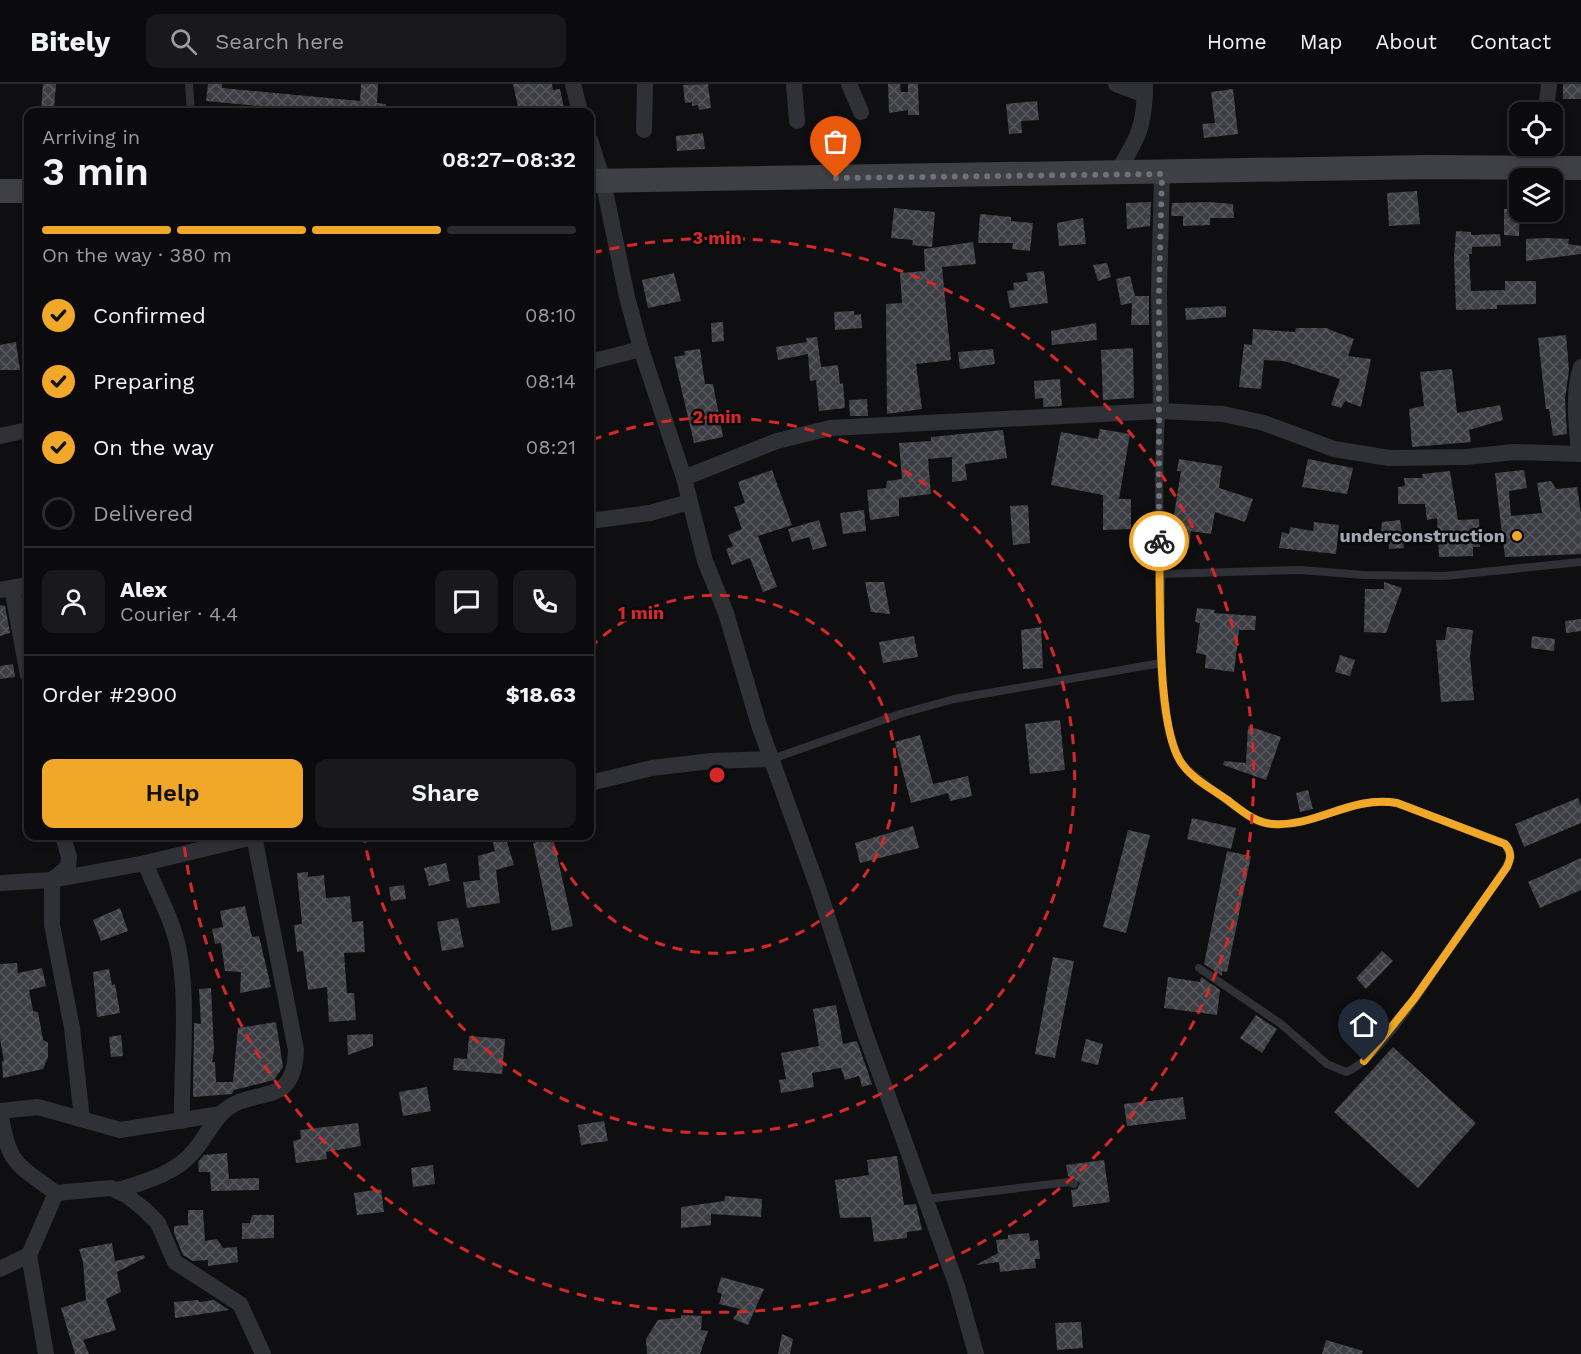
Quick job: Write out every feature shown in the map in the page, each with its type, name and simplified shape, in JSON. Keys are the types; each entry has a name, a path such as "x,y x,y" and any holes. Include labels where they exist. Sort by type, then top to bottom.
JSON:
{"main road":[{"path":"596,181 1162,174 1542,156 1581,168"},
{"path":"0,191 24,191"}],"street":[{"path":"573,84 579,108"},
{"path":"644,130 645,84"},
{"path":"794,84 797,122"},
{"path":"849,84 861,112"},
{"path":"1116,84 1145,89 1145,114 1139,137 1116,174"},
{"path":"1547,102 1549,84"},
{"path":"1161,411 1159,292 1162,174"},
{"path":"596,181 641,349 684,478 705,561 726,613 741,668 818,888 869,1043 957,1286 976,1354"},
{"path":"594,361 641,349"},
{"path":"684,478 777,441 830,428 1161,411 1223,414 1264,423 1334,449 1389,458 1466,457 1514,452 1580,454 1576,409 1577,382 1581,367"},
{"path":"0,436 24,431"},
{"path":"594,520 650,513 689,502"},
{"path":"14,588 24,650"},
{"path":"594,782 652,768 711,761 772,759"},
{"path":"52,880 68,867 69,857 64,840"},
{"path":"0,883 52,880 145,863 239,840"},
{"path":"221,1114 192,1154 178,1166 145,1182 118,1190 86,1189 56,1193 12,1160 5,1143 0,1111 38,1107 127,1130 221,1114 240,1103 280,1091 295,1070 296,1050 256,840"},
{"path":"145,863 174,931 180,960 183,982 182,1121"},
{"path":"52,880 52,925 72,1028 82,1119"},
{"path":"118,1190 144,1209 158,1223 175,1262 240,1304 263,1354"},
{"path":"46,1354 29,1255 56,1193"},
{"path":"0,1269 29,1255"}],"lane":[{"path":"189,84 191,108"},
{"path":"1161,411 1157,494 1161,574 1161,663 1170,732 1182,765 1256,821 1273,825 1299,822 1357,803 1381,800 1397,803 1505,844 1511,857 1414,999 1378,1046 1356,1069 1346,1072 1327,1064 1281,1024 1198,968"},
{"path":"1161,574 1300,570 1364,575 1444,576 1581,562"},
{"path":"772,759 900,714 954,699 1161,663"},
{"path":"927,1199 1069,1182 1074,1184"}],"building":[{"path":"43,84 56,84 54,108 41,108"},
{"path":"208,84 222,84 222,88 360,101 361,84 378,84 377,103 386,104 386,108 281,108 206,101"},
{"path":"513,84 552,84 553,90 560,89 564,108 518,108"},
{"path":"708,84 711,108 699,110 698,105 692,106 692,102 685,103 683,85"},
{"path":"888,84 900,84 901,92 908,92 908,84 918,84 919,115 908,115 908,110 889,113"},
{"path":"1563,84 1581,84 1581,99 1563,99"},
{"path":"1233,89 1238,134 1204,138 1202,124 1215,123 1211,92"},
{"path":"1037,101 1039,120 1021,121 1022,133 1009,134 1006,104"},
{"path":"703,133 705,149 677,151 676,136"},
{"path":"1417,191 1420,224 1389,226 1387,193"},
{"path":"1151,202 1150,226 1127,229 1126,203"},
{"path":"1172,203 1233,204 1234,218 1210,218 1210,225 1183,226 1183,216 1171,216"},
{"path":"894,208 935,212 932,247 912,245 913,240 891,238"},
{"path":"1504,209 1509,209 1509,222 1520,222 1519,236 1504,235"},
{"path":"980,214 1011,217 1011,221 1033,223 1030,251 1012,249 1013,243 978,243"},
{"path":"1083,218 1086,244 1059,246 1057,223"},
{"path":"1456,231 1471,232 1471,235 1500,234 1501,246 1472,247 1472,254 1469,254 1471,291 1505,290 1505,281 1536,281 1536,304 1497,305 1497,309 1456,310 1454,258"},
{"path":"1526,239 1569,239 1568,244 1581,246 1581,254 1526,261"},
{"path":"973,242 976,264 942,267 951,360 916,364 922,409 887,414 886,304 902,303 900,273 925,271 924,249"},
{"path":"1107,263 1111,277 1098,281 1093,265"},
{"path":"1044,271 1048,303 1010,308 1007,291 1014,290 1013,283 1028,281 1026,273"},
{"path":"674,273 681,301 648,308 642,280"},
{"path":"1130,276 1135,296 1149,296 1149,325 1131,325 1132,303 1121,305 1116,279"},
{"path":"1226,306 1226,317 1186,320 1185,308"},
{"path":"854,311 854,315 861,314 862,328 835,330 834,312"},
{"path":"723,322 724,341 712,342 711,323"},
{"path":"1096,323 1097,340 1052,345 1051,331"},
{"path":"1296,328 1326,328 1354,339 1348,356 1371,359 1361,407 1345,401 1341,408 1331,405 1340,379 1284,361 1264,360 1261,389 1239,387 1244,344 1252,345 1253,329 1295,332"},
{"path":"1566,335 1569,370 1565,399 1567,434 1553,436 1549,409 1546,409 1538,338"},
{"path":"817,337 821,367 838,365 840,384 843,383 845,408 819,411 816,380 810,381 808,354 778,360 776,347 807,342 806,338"},
{"path":"16,342 20,370 0,370 0,345"},
{"path":"1133,348 1134,398 1103,400 1101,350"},
{"path":"700,349 705,384 713,384 723,437 694,443 674,357 685,355 684,351"},
{"path":"993,349 995,364 960,369 958,352"},
{"path":"1452,369 1457,413 1500,405 1503,420 1469,430 1471,442 1412,447 1409,409 1424,406 1420,372"},
{"path":"1060,379 1062,406 1043,407 1043,398 1035,399 1034,381"},
{"path":"867,399 868,416 850,416 849,400"},
{"path":"1100,429 1130,434 1119,499 1131,499 1131,529 1103,530 1103,495 1051,485 1061,432 1098,439"},
{"path":"1003,430 1007,458 965,464 967,480 952,482 952,457 928,459 931,494 899,498 899,516 870,520 867,490 886,488 887,481 902,479 899,443 931,441 931,437"},
{"path":"1179,459 1222,466 1219,488 1253,499 1245,522 1215,512 1211,534 1191,531 1189,549 1169,546 1181,471 1177,471"},
{"path":"1308,459 1353,468 1347,494 1302,487"},
{"path":"772,470 792,525 758,536 777,587 763,592 750,558 732,565 726,549 733,546 728,535 742,529 734,507 745,503 738,482"},
{"path":"1524,470 1527,488 1509,491 1511,516 1500,517 1495,473"},
{"path":"1450,471 1458,520 1479,519 1480,547 1473,547 1473,556 1439,557 1437,518 1427,520 1425,504 1398,504 1398,487 1405,486 1404,478 1423,478 1422,474"},
{"path":"1551,481 1556,489 1577,487 1581,513 1581,554 1505,557 1500,517 1542,513 1537,483"},
{"path":"1028,505 1030,543 1013,545 1010,506"},
{"path":"864,510 866,531 843,534 840,513"},
{"path":"819,520 827,546 813,550 809,537 792,542 788,529"},
{"path":"1400,520 1404,548 1389,549 1388,536 1381,536 1382,522"},
{"path":"1314,522 1339,525 1336,554 1279,548 1282,532 1289,534 1290,527 1313,531"},
{"path":"865,582 884,582 890,614 871,612"},
{"path":"1384,582 1402,588 1386,633 1364,632 1365,589 1384,589"},
{"path":"0,605 5,606 10,633 0,636"},
{"path":"1197,608 1215,610 1214,613 1256,616 1255,630 1239,630 1234,672 1205,668 1206,655 1196,653 1200,623 1195,622"},
{"path":"1581,619 1581,631 1566,633 1565,621"},
{"path":"1041,627 1043,668 1023,669 1021,630"},
{"path":"1447,627 1473,630 1470,656 1474,700 1441,702 1436,640 1445,640"},
{"path":"914,636 918,657 883,663 879,642"},
{"path":"1532,636 1555,639 1554,651 1531,648"},
{"path":"1340,655 1355,660 1350,676 1335,672"},
{"path":"13,664 15,677 0,679 0,666"},
{"path":"1060,720 1065,770 1030,774 1025,724"},
{"path":"1248,726 1281,737 1266,780 1223,765 1224,761 1246,763"},
{"path":"920,735 933,784 968,776 972,796 950,801 948,793 911,803 895,742"},
{"path":"1308,790 1313,809 1300,812 1296,793"},
{"path":"1578,798 1581,806 1581,823 1524,847 1515,824"},
{"path":"1192,818 1236,828 1231,849 1187,839"},
{"path":"913,826 919,848 860,863 855,843"},
{"path":"1128,830 1150,835 1126,933 1103,927"},
{"path":"492,840 506,840 514,865 496,870 500,903 467,908 463,882 480,880 478,856 495,851"},
{"path":"553,840 573,926 552,931 533,843"},
{"path":"1227,851 1251,856 1227,972 1222,971 1222,976 1204,964"},
{"path":"1581,858 1581,890 1540,908 1528,882"},
{"path":"446,863 450,881 429,886 424,868"},
{"path":"308,872 308,877 324,875 326,898 350,896 352,922 363,921 365,952 344,953 347,993 354,993 356,1020 329,1022 327,987 308,990 303,951 297,952 294,925 302,924 297,873"},
{"path":"404,885 406,899 391,901 389,887"},
{"path":"245,906 252,937 259,936 271,987 240,993 241,972 225,971 221,943 215,944 212,929 223,927 220,911"},
{"path":"120,908 128,931 101,941 93,920"},
{"path":"458,918 464,947 442,951 437,922"},
{"path":"1382,951 1393,961 1366,989 1356,978"},
{"path":"1053,957 1074,961 1055,1058 1035,1054"},
{"path":"17,963 18,973 42,968 46,986 29,990 33,1011 38,1012 43,1040 48,1043 48,1057 43,1069 3,1078 2,1061 4,1061 0,1039 0,964"},
{"path":"109,969 112,985 115,984 120,1013 97,1017 93,972"},
{"path":"1168,977 1200,982 1201,977 1220,990 1217,1015 1164,1008"},
{"path":"211,988 214,1050 212,1062 215,1062 216,1082 233,1082 238,1028 276,1022 283,1067 274,1080 234,1090 232,1094 193,1097 194,1023 201,1024 199,989"},
{"path":"836,1005 843,1044 857,1041 872,1084 862,1087 859,1076 845,1080 841,1068 812,1073 814,1087 781,1093 779,1080 786,1079 781,1053 819,1046 813,1009"},
{"path":"1256,1015 1277,1029 1262,1053 1240,1038"},
{"path":"373,1034 373,1046 348,1055 347,1035"},
{"path":"121,1035 123,1056 111,1057 109,1037"},
{"path":"469,1036 505,1039 502,1074 453,1070 454,1058 467,1059"},
{"path":"1086,1039 1103,1044 1098,1065 1081,1061"},
{"path":"1393,1047 1476,1123 1418,1188 1334,1112"},
{"path":"427,1087 431,1111 403,1116 399,1092"},
{"path":"1183,1097 1186,1119 1127,1126 1124,1104"},
{"path":"604,1121 608,1141 581,1145 578,1125"},
{"path":"358,1123 361,1146 326,1152 327,1159 296,1163 293,1141 301,1139 300,1130"},
{"path":"227,1153 229,1179 259,1178 259,1190 211,1191 210,1172 199,1172 198,1162 204,1155"},
{"path":"897,1156 904,1205 916,1204 922,1230 907,1232 907,1238 874,1242 871,1217 840,1218 835,1180 869,1175 867,1160"},
{"path":"1104,1160 1110,1202 1073,1207 1071,1190 1077,1189 1080,1183 1068,1176 1066,1165"},
{"path":"433,1165 435,1184 413,1187 411,1168"},
{"path":"381,1189 384,1212 357,1215 354,1193"},
{"path":"725,1196 762,1199 761,1217 711,1214 711,1225 681,1228 681,1207 724,1201"},
{"path":"188,1210 203,1210 205,1241 217,1239 223,1248 237,1247 238,1262 208,1266 208,1260 193,1261 183,1255 174,1233 174,1226 188,1225"},
{"path":"252,1215 274,1215 274,1238 242,1239 242,1223 250,1223"},
{"path":"1029,1233 1030,1241 1038,1240 1040,1259 1035,1259 1036,1268 1000,1272 999,1262 976,1265 998,1253 996,1240 1008,1239 1008,1235"},
{"path":"112,1243 115,1261 144,1255 145,1258 117,1272 121,1292 106,1299 116,1330 83,1340 89,1354 75,1354 61,1308 86,1300 83,1262 79,1249"},
{"path":"721,1277 764,1289 748,1325 733,1319 740,1309 719,1304 722,1294 717,1292"},
{"path":"198,1300 199,1302 214,1300 229,1310 175,1318 174,1302"},
{"path":"681,1315 702,1316 701,1330 708,1331 700,1354 647,1354 646,1339 658,1320 681,1318"},
{"path":"1081,1322 1083,1348 1057,1350 1055,1323"},
{"path":"782,1334 793,1339 790,1354 778,1354"},
{"path":"1326,1340 1363,1351 1362,1354 1322,1354"}],"way so far":[{"path":"836,178 1162,174 1159,292 1161,411 1157,494 1159,541"}],"place":[{"name":"underconstruction","path":"1517,536"}],"route":[{"path":"1159,541 1161,663 1170,732 1182,765 1256,821 1273,825 1299,822 1357,803 1381,800 1397,803 1426,816 1505,844 1509,849 1511,857 1507,867 1414,999 1364,1061"}]}
